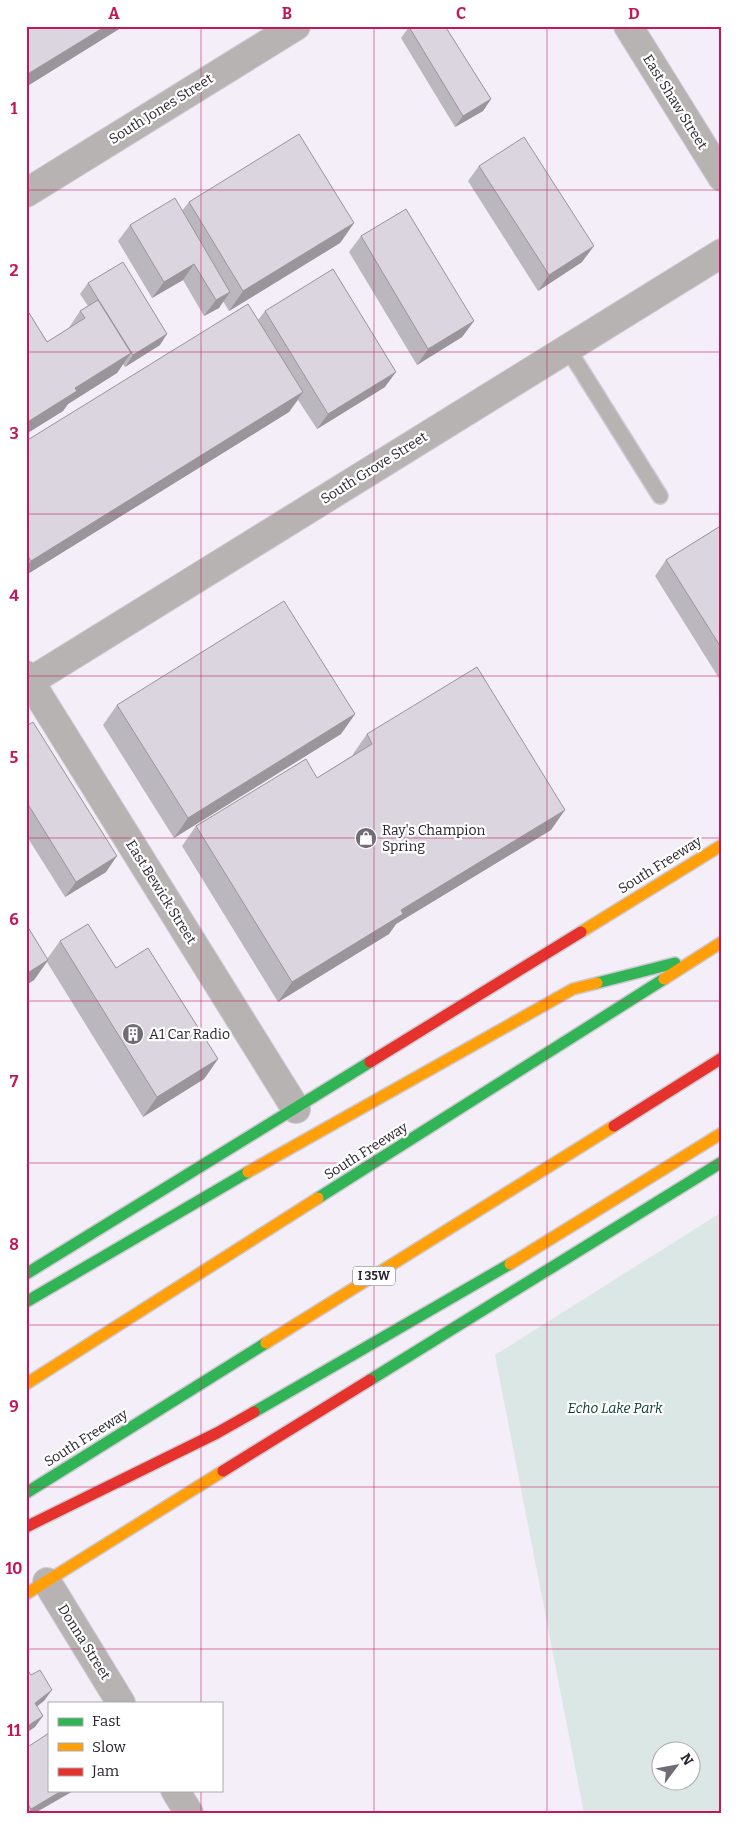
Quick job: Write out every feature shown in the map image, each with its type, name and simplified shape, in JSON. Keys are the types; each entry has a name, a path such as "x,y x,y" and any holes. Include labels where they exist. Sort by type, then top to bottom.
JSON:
{"main road":[{"name":"South Freeway","path":"27,1273 296,1109 722,844"},
{"name":"South Freeway","path":"26,1384 722,942"},
{"path":"26,1302 302,1140 573,988 699,957"},
{"name":"South Freeway","path":"26,1493 722,1058"},
{"path":"26,1527 217,1433 527,1254 722,1133"},
{"path":"36,1588 722,1162"}],"street":[{"name":"South Jones Street","path":"26,193 296,26"},
{"name":"East Shaw Street","path":"628,26 722,177"},
{"name":"South Grove Street","path":"28,680 722,253"},
{"name":"East Bewick Street","path":"28,680 296,1109"},
{"name":"Donna Street","path":"36,1588 120,1702"},
{"path":"176,1792 189,1813"}],"lane":[{"path":"568,348 660,496"}],"green space":[{"name":"Echo Lake Park","path":"722,1212 722,1813 584,1813 495,1355"}],"building":[{"path":"26,26 106,26 26,75"},
{"path":"410,26 445,26 491,99 463,116"},
{"path":"299,134 354,223 243,291 189,202"},
{"path":"524,137 594,246 549,275 479,166"},
{"path":"175,198 230,292 216,300 194,264 164,282 130,225"},
{"path":"406,209 474,321 428,349 361,236"},
{"path":"123,262 167,334 133,355 88,283"},
{"path":"333,269 396,372 328,414 265,311"},
{"path":"98,300 131,353 75,388 77,391 26,423 26,308 47,342 85,318 80,311"},
{"path":"248,304 303,392 31,561 26,553 26,441"},
{"path":"722,525 722,649 666,560"},
{"path":"284,601 355,714 188,818 117,705"},
{"name":"Ray's Champion Spring","path":"477,667 565,810 401,910 403,914 292,982 196,826 306,759 317,778 372,744 367,734"},
{"path":"33,722 117,856 76,882 26,801 26,726"},
{"path":"26,924 48,960 26,974"},
{"path":"88,924 116,968 148,948 218,1059 157,1097 60,941"},
{"path":"26,1668 31,1675 40,1670 52,1690 35,1703 43,1716 26,1727"},
{"path":"48,1734 48,1792 60,1792 31,1809 26,1801 26,1748"}],"traffic: fast":[{"path":"597,983 675,963"},
{"path":"318,1198 664,979"},
{"path":"26,1274 370,1062"},
{"path":"370,1380 722,1162"},
{"path":"26,1302 248,1172"},
{"path":"254,1412 510,1264"},
{"path":"26,1493 266,1343"}],"traffic: slow":[{"path":"581,932 722,845"},
{"path":"664,979 722,942"},
{"path":"248,1172 573,989 597,983"},
{"path":"266,1343 614,1126"},
{"path":"510,1264 722,1133"},
{"path":"26,1384 318,1198"},
{"path":"26,1594 223,1471"}],"traffic: jam":[{"path":"370,1062 581,932"},
{"path":"614,1126 722,1058"},
{"path":"223,1471 370,1380"},
{"path":"26,1527 217,1433 254,1412"}],"place":[{"name":"Ray's Champion Spring","path":"366,838"},
{"name":"A1 Car Radio","path":"133,1034"}]}
